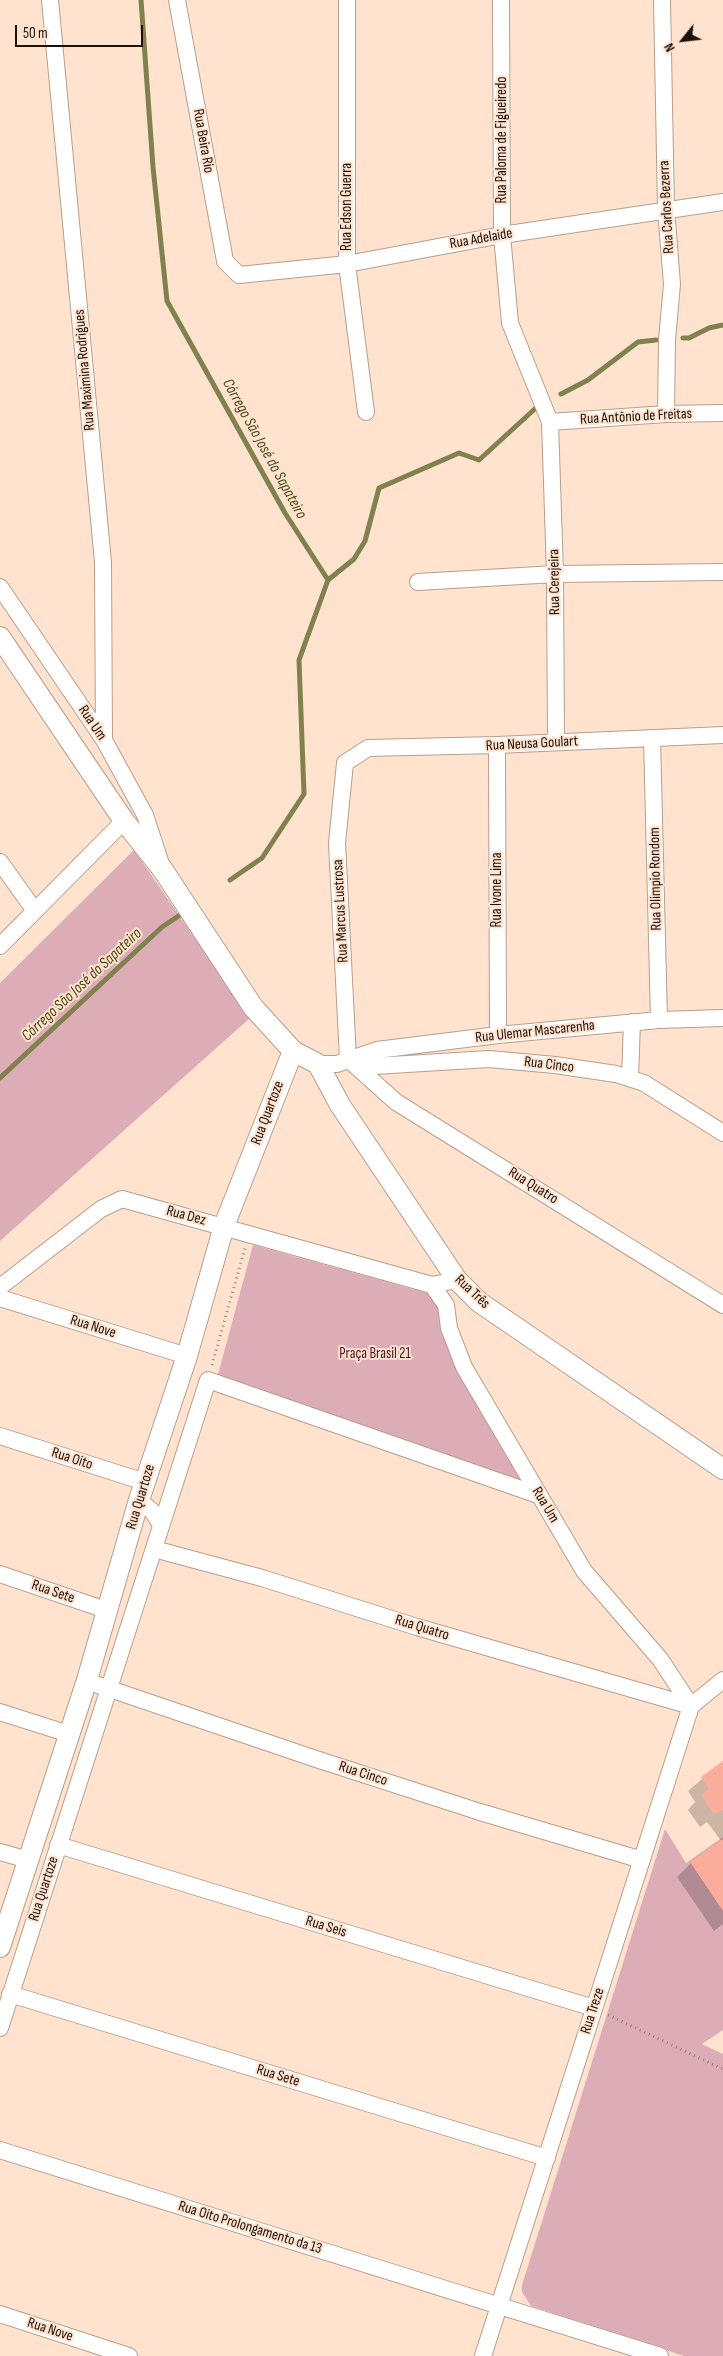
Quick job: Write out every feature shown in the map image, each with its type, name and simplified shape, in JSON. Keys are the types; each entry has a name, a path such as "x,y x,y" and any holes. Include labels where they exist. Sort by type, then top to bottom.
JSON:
{"street":[{"name":"Rua Maximina Rodrigues","path":"50,0 103,562 104,740"},
{"name":"Rua Edson Guerra","path":"347,0 347,264 366,412"},
{"name":"Rua Paloma de Figueiredo","path":"500,0 502,235 510,323 550,422"},
{"name":"Rua Carlos Bezerra","path":"662,0 666,209 672,284 667,340 666,414"},
{"name":"Rua Beira Rio","path":"182,1 225,261 240,275"},
{"name":"Rua Adelaide","path":"240,275 347,264 502,235 723,202"},
{"name":"Rua Antônio de Freitas","path":"550,422 666,414 723,413"},
{"name":"Rua Cerejeira","path":"550,422 555,574 556,742"},
{"path":"418,582 555,574 723,572"},
{"name":"Rua Um","path":"0,587 104,740 145,814 163,870"},
{"name":"Rua Um","path":"0,638 124,821 163,870 252,1007 293,1051 318,1064"},
{"name":"Rua Neusa Goulart","path":"345,763 368,748 496,746 723,735"},
{"name":"Rua Olimpio Rondom","path":"652,738 659,1020"},
{"name":"Rua Ivone Lima","path":"496,746 498,1035"},
{"name":"Rua Marcus Lustrosa","path":"345,763 337,842 354,1063"},
{"path":"0,946 124,821"},
{"path":"0,862 35,911"},
{"name":"Rua Ulemar Mascarenha","path":"354,1063 377,1050 498,1035 632,1022 723,1018"},
{"path":"630,1078 632,1022"},
{"name":"Rua Quartoze","path":"0,1948 87,1680 142,1491 187,1356 224,1226 293,1051"},
{"name":"Rua Cinco","path":"354,1063 489,1059 555,1065 630,1078 644,1082 723,1134"},
{"path":"318,1064 354,1063"},
{"name":"Rua Quatro","path":"354,1063 396,1102 723,1305"},
{"name":"Rua Três","path":"318,1064 340,1105 457,1280 479,1302 723,1469"},
{"name":"Rua Dez","path":"0,1287 101,1208 122,1199 432,1285"},
{"path":"432,1285 457,1280"},
{"name":"Rua Um","path":"432,1285 446,1305 450,1328 464,1367 584,1571 660,1660 691,1706"},
{"name":"Rua Nove","path":"0,1298 187,1356"},
{"path":"208,1380 538,1495"},
{"name":"Rua Quartoze","path":"0,2028 208,1380"},
{"name":"Rua Oito","path":"0,1436 142,1491"},
{"path":"142,1491 161,1525"},
{"name":"Rua Quatro","path":"154,1549 262,1578 417,1627 691,1706"},
{"name":"Rua Sete","path":"0,1574 106,1610"},
{"path":"116,1580 141,1586"},
{"name":"Rua Cinco","path":"87,1680 471,1809 642,1860"},
{"path":"691,1706 723,1680"},
{"name":"Rua Treze","path":"483,2356 691,1706"},
{"path":"0,1712 69,1734"},
{"name":"Rua Seis","path":"58,1845 594,2008"},
{"path":"0,1852 28,1860"},
{"name":"Rua Sete","path":"10,1994 547,2158"},
{"name":"Rua Oito Prolongamento da 13","path":"0,2150 660,2356"},
{"name":"Rua Nove","path":"0,2314 103,2352 129,2356"}],"path":[{"path":"208,1380 250,1233"},
{"path":"594,2008 723,2069"}],"green space":[{"path":"134,850 250,1018 0,1241 0,983"},
{"name":"Praça Brasil 21","path":"253,1245 434,1295 451,1354 527,1482 217,1378"},
{"path":"665,1829 686,1863 723,1837 723,2030 702,2044 723,2054 723,2356 684,2356 531,2306 522,2292 522,2285"}],"building":[{"path":"723,1761 723,1810 714,1814 701,1795 709,1789 701,1777"},
{"path":"723,1839 723,1911 690,1862"}],"waterway":[{"name":"Córrego São José do Sapateiro","path":"141,0 153,167 167,301 285,513 328,580"},
{"path":"683,338 689,338 709,328 723,325"},
{"path":"561,394 588,380 638,342 656,340"},
{"path":"328,580 354,559 365,541 379,488 459,453 479,460 538,406"},
{"name":"Córrego São José do Sapateiro","path":"230,880 262,858 304,794 299,660 328,580"},
{"name":"Córrego São José do Sapateiro","path":"0,1078 162,927 183,913"}]}
